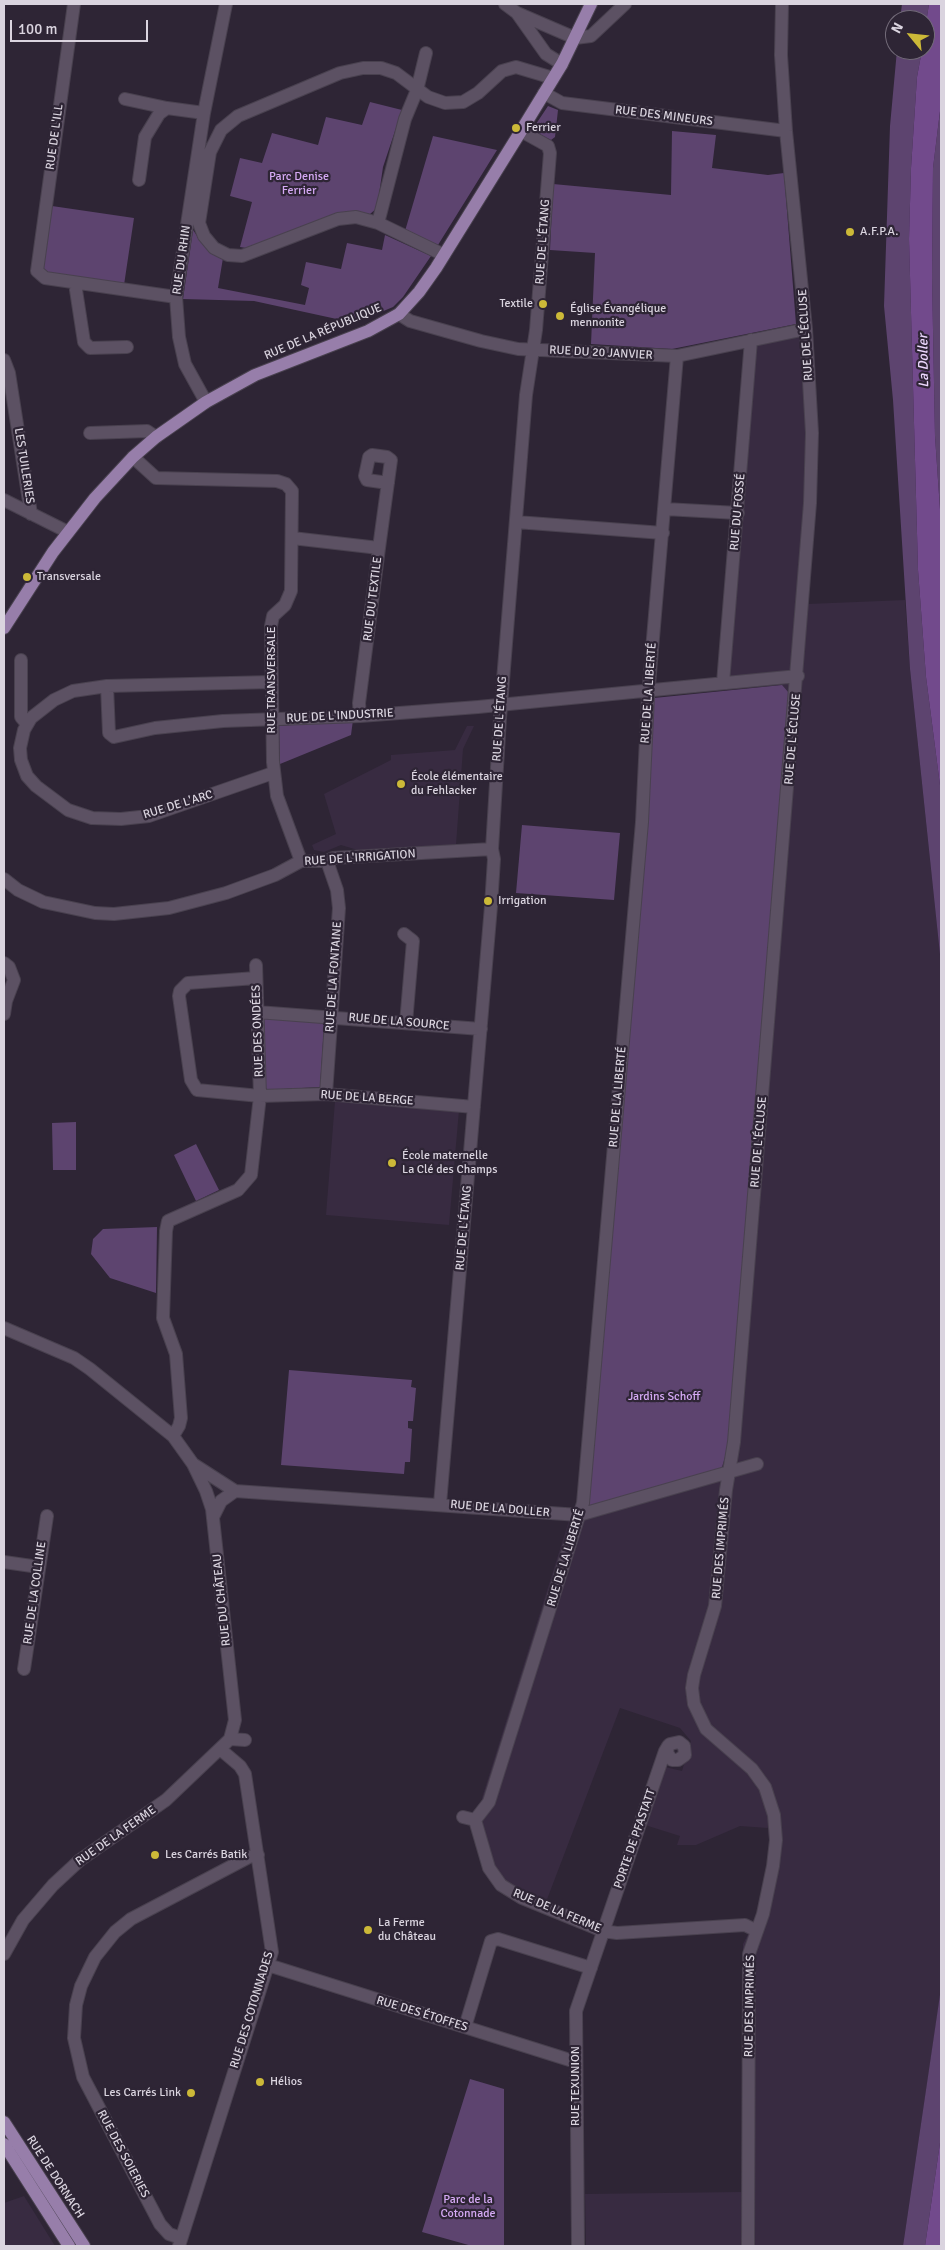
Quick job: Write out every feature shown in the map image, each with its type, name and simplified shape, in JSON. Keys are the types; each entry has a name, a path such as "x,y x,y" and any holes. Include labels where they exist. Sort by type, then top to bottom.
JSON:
{"main road":[{"name":"RUE DE LA RÉPUBLIQUE","path":"4,628 26,590 95,498 133,457 156,437 206,402 255,375 368,331 399,314 419,292 444,255 521,131 562,64 591,4"},
{"name":"RUE DE DORNACH","path":"4,2122 84,2246"},
{"name":"RUE DE DORNACH","path":"4,2144 69,2246"}],"street":[{"name":"RUE DE L'ILL","path":"74,4 37,271 45,278 77,283"},
{"name":"RUE DU RHIN","path":"206,402 185,364 179,337 176,297 204,113 226,4"},
{"path":"505,4 517,13 575,38 591,36 625,4"},
{"name":"RUE DE L'ÉCLUSE","path":"729,1473 735,1432 798,676 811,494 812,433 806,329 786,131 781,55 782,4"},
{"path":"517,13 546,54 562,64"},
{"path":"378,223 405,119 417,90 426,53"},
{"path":"444,255 378,223 356,217 338,219 242,256 228,255 214,248 204,236 199,223 210,152 221,130 238,116 340,73 363,68 381,68 396,73 428,97 445,103 463,102 478,93 502,71 516,67 547,86"},
{"name":"RUE DES MINEURS","path":"547,86 562,103 786,131"},
{"path":"125,99 167,108 204,113"},
{"path":"139,180 145,137 159,114 167,108"},
{"name":"RUE DE L'ÉTANG","path":"440,1504 492,901 494,860 492,849 501,704 526,395 534,350 550,153 548,146 521,131"},
{"path":"126,347 90,348 84,342 77,283 176,297"},
{"name":"RUE DU 20 JANVIER","path":"399,314 410,321 481,341 518,349 678,356 806,329"},
{"name":"RUE DU FOSSÉ","path":"723,683 738,513 750,340"},
{"name":"RUE DE LA LIBERTÉ","path":"469,1819 489,1802 582,1503 642,822 648,691 678,356"},
{"name":"LES TUILERIES","path":"4,360 9,373 31,514"},
{"path":"90,433 147,431 156,437"},
{"name":"RUE TRANSVERSALE","path":"133,457 156,478 277,481 286,484 292,491 290,591 284,605 273,616 271,626 273,773 277,796 301,861"},
{"name":"RUE DU TEXTILE","path":"360,716 359,703 388,483"},
{"name":"LES TUILERIES","path":"4,500 68,532"},
{"path":"665,509 738,513"},
{"path":"516,522 663,533"},
{"path":"292,538 379,548"},
{"name":"RUE DE L'ARC","path":"21,660 21,717 26,724 20,748 21,760 27,776 45,794 68,810 92,818 121,819 149,816 273,773"},
{"name":"RUE DE L'INDUSTRIE","path":"107,686 109,733 114,737 155,728 223,722 360,716 798,676"},
{"path":"26,724 39,710 73,691 107,686 272,682"},
{"name":"RUE DE L'IRRIGATION","path":"4,879 18,890 43,902 108,914 169,908 226,893 275,876 301,861 327,861 333,858 492,849"},
{"name":"RUE DE LA FONTAINE","path":"326,1094 339,908 337,890 327,861"},
{"path":"404,934 413,941 406,1023"},
{"path":"4,963 9,967 14,980 6,1001 4,1014"},
{"name":"RUE DES ONDÉES","path":"173,1436 180,1426 181,1418 176,1354 163,1318 166,1231 168,1221 238,1190 251,1175 260,1096 256,972"},
{"name":"RUE DE LA BERGE","path":"256,972 188,983 184,986 179,996 193,1086 200,1091 260,1096 326,1094 474,1107"},
{"name":"RUE DE LA SOURCE","path":"257,1012 331,1016 481,1029"},
{"name":"RUE DU CHÂTEAU","path":"4,1328 74,1358 90,1369 173,1436 193,1464 206,1491 213,1517 235,1720 230,1739"},
{"name":"RUE DU CHÂTEAU","path":"193,1464 235,1491"},
{"name":"RUE DE LA DOLLER","path":"235,1491 440,1504 579,1516 757,1464"},
{"name":"RUE DES IMPRIMÉS","path":"729,1473 716,1606 694,1675 692,1688 694,1704 706,1729 752,1769 765,1787 774,1814 776,1840 773,1866 764,1914 749,1954 748,2246"},
{"path":"213,1517 221,1501 235,1491"},
{"name":"RUE DE LA COLLINE","path":"24,1670 47,1516"},
{"path":"4,1562 39,1567"},
{"path":"230,1739 245,1740"},
{"name":"RUE DE LA FERME","path":"4,1954 24,1920 53,1885 80,1860 166,1800 230,1739"},
{"name":"PORTE DE PFASTATT","path":"603,1931 668,1746"},
{"name":"RUE DES COTONNADES","path":"180,2244 272,1952 245,1774 240,1766 220,1749"},
{"name":"RUE DE LA FERME","path":"469,1819 489,1868 501,1885 522,1898 603,1931 617,1933 745,1925 757,1931"},
{"name":"RUE DES SOIERIES","path":"180,2244 160,2224 83,2077 74,2038 76,2005 81,1986 94,1957 115,1932 131,1919 249,1857 258,1856"},
{"name":"RUE TEXUNION","path":"578,2246 576,2011 603,1931"},
{"path":"465,2027 491,1941 498,1939 591,1968"},
{"name":"RUE DES ÉTOFFES","path":"268,1965 576,2062"}],"shaded area":[{"path":"813,332 817,432 808,604 905,600 910,669 941,964 941,1990 903,2246 586,2246 585,2194 742,2192 743,1944 758,1915 770,1851 768,1828 740,1826 696,1845 677,1845 680,1836 645,1825 665,1767 682,1771 691,1741 680,1728 620,1708 546,1902 514,1889 503,1880 493,1867 482,1825 482,1798 572,1511 721,1470 782,685 727,690 754,351 759,344"},
{"name":"École élémentaire du Fehlacker","path":"467,726 474,726 463,749 456,845 361,851 341,845 324,852 314,850 312,845 336,834 324,794 391,760 391,755 455,750"},
{"name":"École maternelle La Clé des Champs","path":"335,1101 459,1110 449,1225 326,1215"},
{"path":"24,2196 55,2246 4,2246 4,2203"}],"green space":[{"path":"902,4 929,4 928,10 901,10"},
{"path":"896,60 920,60 917,77 911,168 909,239 918,570 926,677 941,793 941,964 910,669 893,400 884,306 890,126"},
{"name":"Parc Denise Ferrier","path":"370,102 402,110 383,167 377,208 370,214 348,211 246,248 240,247 252,202 230,196 240,158 262,163 272,133 318,145 326,117 362,125"},
{"path":"941,103 941,524 935,436 932,276 933,168"},
{"path":"548,106 558,110 555,137 551,140 534,132 534,127"},
{"path":"672,131 716,135 712,168 768,175 784,173 796,324 672,349 591,344 595,253 550,250 553,184 671,195"},
{"path":"433,136 497,150 438,245 405,231"},
{"path":"52,206 134,218 124,285 45,272 43,267"},
{"path":"193,230 204,246 223,258 218,288 305,305 309,288 301,285 306,262 341,269 347,243 382,250 385,235 431,256 403,297 393,307 355,323 254,301 183,299"},
{"name":"Jardins Schoff","path":"782,685 789,693 730,1441 721,1470 586,1507 654,698"},
{"path":"353,720 351,735 280,764 279,726"},
{"path":"522,825 620,833 614,900 516,893"},
{"path":"264,1018 320,1020 324,1026 320,1087 266,1090"},
{"path":"76,1122 76,1170 53,1170 52,1123"},
{"path":"196,1144 219,1190 196,1201 174,1155"},
{"path":"157,1227 156,1293 110,1278 91,1254 93,1239 103,1229"},
{"path":"289,1370 412,1380 411,1387 416,1388 413,1421 408,1421 408,1428 412,1429 410,1462 405,1462 404,1474 281,1465"},
{"path":"941,1988 941,2136 925,2246 903,2246"},
{"name":"Parc de la Cotonnade","path":"470,2079 504,2089 504,2246 472,2246 422,2232"}],"water":[{"name":"La Doller","path":"929,4 941,4 941,103 933,168 932,276 935,436 941,524 941,793 926,677 918,570 909,239 911,168 917,77 920,60 935,60 935,10 928,10"},
{"path":"941,2136 941,2246 925,2246"}],"place":[{"name":"Ferrier","path":"516,128"},
{"name":"A.F.P.A.","path":"850,232"},
{"name":"Textile","path":"543,304"},
{"name":"Église Évangélique mennonite","path":"560,316"},
{"name":"Transversale","path":"27,577"},
{"name":"École élémentaire du Fehlacker","path":"401,784"},
{"name":"Irrigation","path":"488,901"},
{"name":"École maternelle La Clé des Champs","path":"392,1163"},
{"name":"Les Carrés Batik","path":"155,1855"},
{"name":"La Ferme du Château","path":"368,1930"},
{"name":"Hélios","path":"260,2082"},
{"name":"Les Carrés Link","path":"191,2093"}]}
